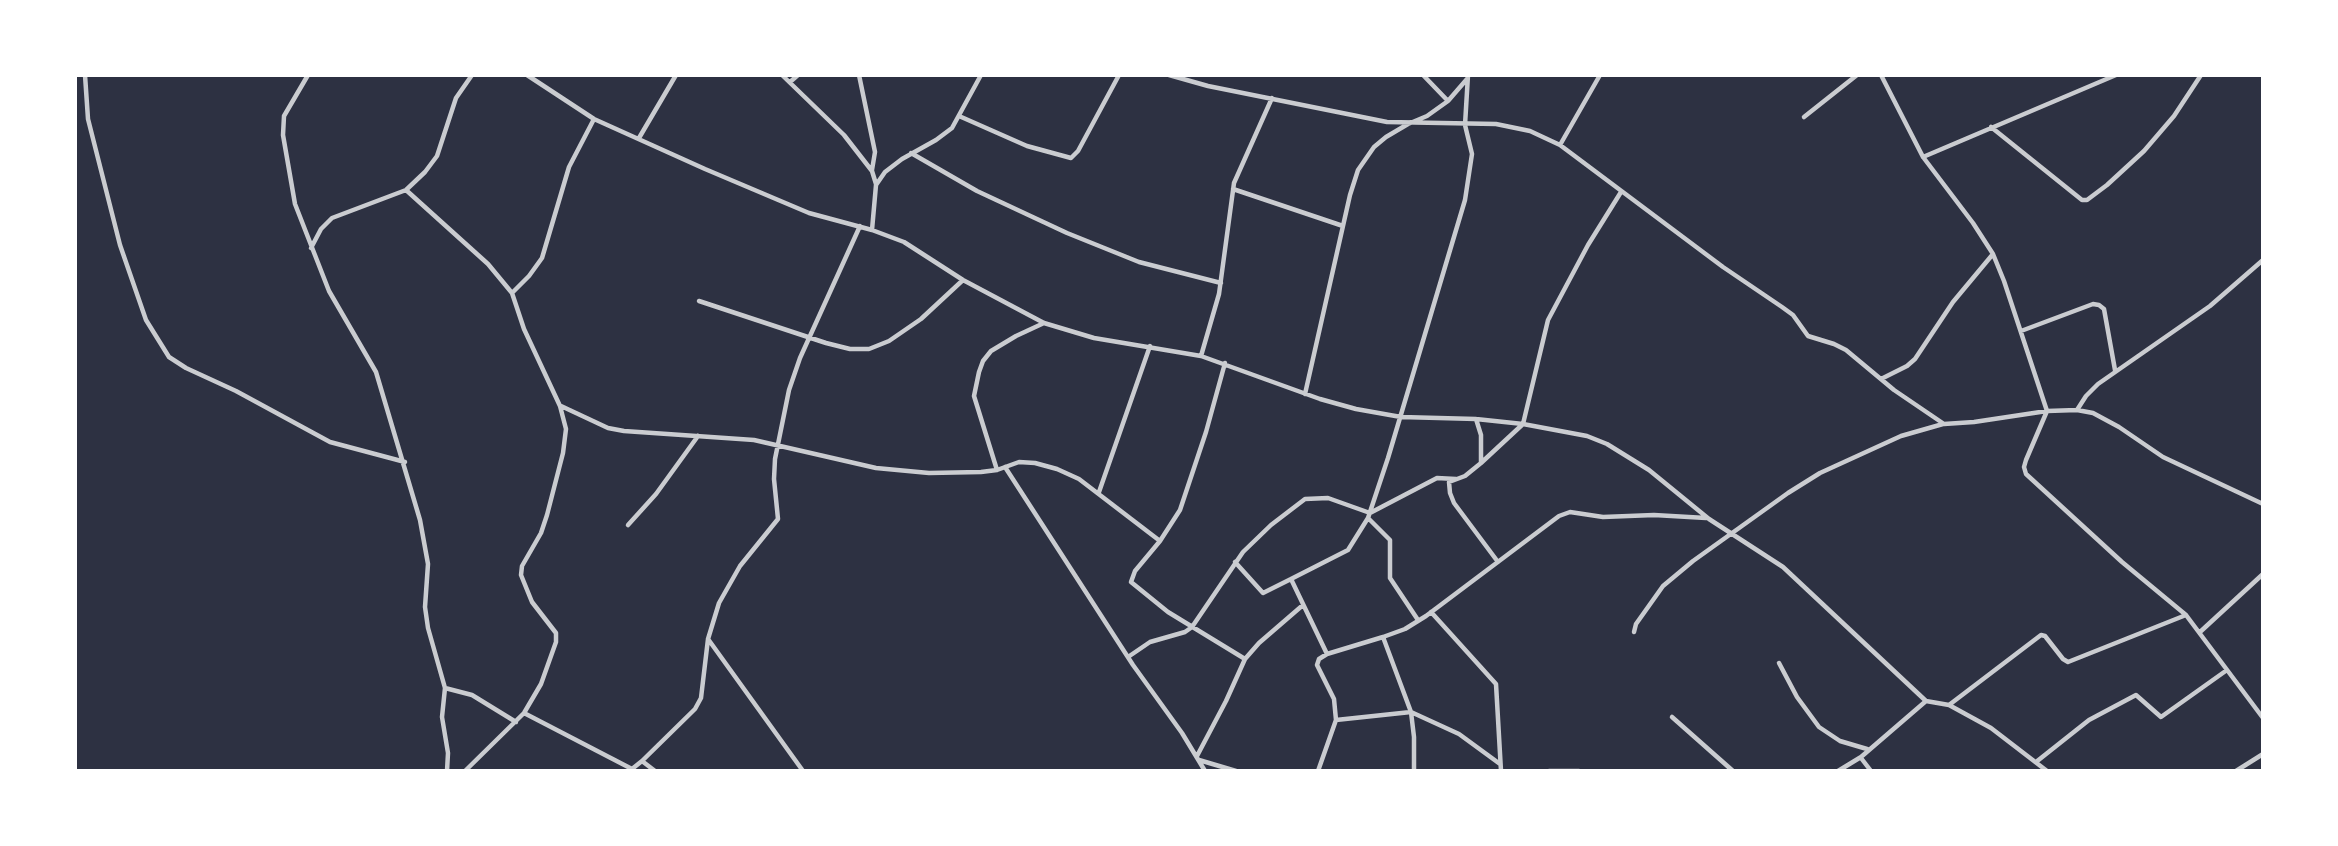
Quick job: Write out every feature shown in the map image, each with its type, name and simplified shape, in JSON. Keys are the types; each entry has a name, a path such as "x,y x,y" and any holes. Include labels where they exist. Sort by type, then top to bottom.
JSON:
{"street":[{"path":"85,75 88,119 120,245 146,320 169,357 330,442 405,462"},
{"path":"308,75 287,108 283,127 295,204 329,291 376,372 405,462 426,546 428,564 425,607 428,628 445,688 442,717 448,753 447,771"},
{"path":"311,248 321,229 332,218 405,190 425,172 437,156 456,98 472,75"},
{"path":"527,75 594,118 705,169 817,216 860,226 920,250 963,280 1044,323 1094,338 1201,356 1305,394 1356,409 1401,417 1476,419 1523,424 1587,436 1622,452 1649,470 1709,519 1783,566 1926,701 1949,705 1991,729 2047,771"},
{"path":"639,138 676,75"},
{"path":"782,75 844,135 872,171 876,185 872,230"},
{"path":"790,82 798,75"},
{"path":"859,75 875,152 872,171"},
{"path":"876,185 892,165 943,135 960,116 981,75"},
{"path":"960,116 1027,146 1071,158 1078,151 1119,75"},
{"path":"1169,75 1208,86 1367,119 1408,124 1514,126 1560,145 1723,267 1793,315 1808,337 1834,344 1846,351 1944,424"},
{"path":"1423,75 1448,102"},
{"path":"1560,145 1600,75"},
{"path":"1804,117 1857,75"},
{"path":"1881,75 1923,157 1993,254 2021,331 2047,411 2024,467 2026,474 2122,562 2186,615 2263,719"},
{"path":"1923,157 2116,75"},
{"path":"1991,127 2082,200 2087,200 2144,151 2174,116 2200,76"},
{"path":"1305,394 1353,183 1364,159 1374,147 1448,102 1468,77"},
{"path":"1235,562 1264,593 1348,550 1369,515 1465,200 1472,155 1465,125 1468,77"},
{"path":"1201,356 1221,283 1233,188 1272,98"},
{"path":"512,293 542,258 569,167 594,118"},
{"path":"911,153 977,191 1067,233 1139,262 1221,283"},
{"path":"1233,188 1343,226"},
{"path":"405,190 488,264 512,293 524,329 560,406 566,429 563,453 541,533 522,566 521,575 532,602 556,633 556,642 547,669 524,713 465,771"},
{"path":"1498,562 1454,503 1449,482 1474,470 1523,424 1548,320 1588,245 1621,192"},
{"path":"524,713 631,770 695,709 701,698 708,639 719,603 750,553 778,519 775,459 789,390 809,338 860,226"},
{"path":"1881,379 1907,366 1914,359 1953,302 1993,254"},
{"path":"2077,410 2092,390 2115,370 2210,306 2261,264"},
{"path":"699,301 809,338 850,349 869,349 889,341 921,319 963,280"},
{"path":"2021,331 2093,304 2099,305 2104,309 2115,370"},
{"path":"997,470 974,396 979,372 991,351 1044,323"},
{"path":"1099,492 1150,346"},
{"path":"1225,363 1180,510 1160,541 1135,571 1131,582 1151,600 1245,659"},
{"path":"560,406 608,428 642,433 754,440 876,468 929,473 997,470 1027,462 1057,469 1079,479 1160,541"},
{"path":"1634,632 1636,624 1663,586 1693,561 1788,493 1820,473 1901,436 1944,424 2047,411 2077,410 2093,413 2119,427 2162,457 2263,504"},
{"path":"1476,419 1481,435 1481,463"},
{"path":"628,526 656,494 698,436"},
{"path":"1005,467 1205,771"},
{"path":"1369,515 1437,478 1456,479"},
{"path":"1128,657 1150,642 1185,632 1192,627 1235,562 1271,525 1305,499 1328,498 1369,515 1390,540 1390,578 1418,620"},
{"path":"1318,771 1336,720 1334,699 1317,665 1319,659 1405,629 1559,516 1570,512 1603,517 1654,515 1709,519"},
{"path":"2200,632 2263,574"},
{"path":"1291,579 1327,654"},
{"path":"1198,758 1245,659 1303,604"},
{"path":"1431,612 1496,684 1500,767"},
{"path":"1949,705 2041,635 2046,636 2068,662 2186,615"},
{"path":"1383,637 1411,712 1414,771"},
{"path":"708,639 803,771"},
{"path":"1779,663 1797,697 1819,727 1840,741 1868,750"},
{"path":"2036,762 2090,720 2136,695 2161,717 2227,670"},
{"path":"445,688 472,695 516,722"},
{"path":"1838,771 1861,757 1926,701"},
{"path":"1336,720 1411,712 1459,734 1500,767"},
{"path":"1672,717 1733,771"},
{"path":"2236,771 2263,754"},
{"path":"1861,757 1871,771"},
{"path":"1198,758 1237,771"},
{"path":"642,761 655,771"},
{"path":"1549,771 1579,771"}]}
